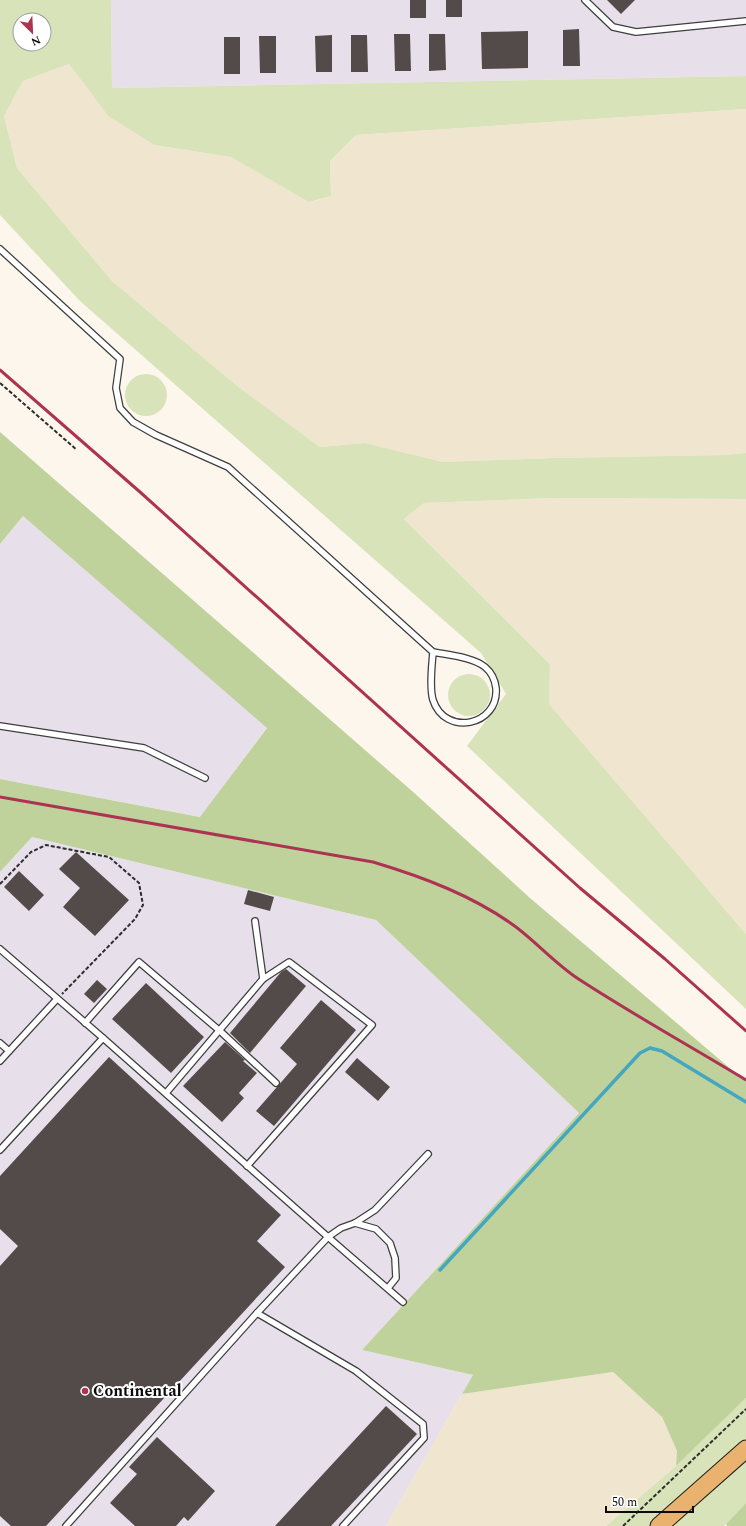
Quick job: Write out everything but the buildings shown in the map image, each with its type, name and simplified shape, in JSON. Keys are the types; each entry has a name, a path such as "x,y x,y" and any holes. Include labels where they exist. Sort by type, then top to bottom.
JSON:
{"main road":[{"path":"659,1526 746,1450"}],"lane":[{"path":"585,0 613,27 636,32 746,21"},
{"path":"0,249 120,359 116,388 120,408 133,422 156,435 228,467 433,652 473,660 486,667 490,672 496,686 495,700 488,713 482,718 468,723 460,723 453,721 441,713 433,700 433,652"},
{"path":"0,726 144,748 205,778"},
{"path":"255,921 262,979"},
{"path":"0,949 403,1302"},
{"path":"85,1023 139,962 220,1031 276,1083"},
{"path":"166,1094 262,979 289,962 372,1025 248,1166"},
{"path":"0,1061 57,999"},
{"path":"1,1146 103,1038"},
{"path":"0,1043 9,1051"},
{"path":"66,1526 257,1313 328,1237 341,1228 355,1223 375,1210 428,1154"},
{"path":"355,1223 376,1229 390,1242 395,1258 396,1278 388,1288"},
{"path":"257,1313 356,1371 423,1424 424,1438 343,1526"}],"path":[{"path":"0,383 77,450"},
{"path":"0,884 31,852 46,844 109,857 139,883 143,905 135,919 57,999"},
{"path":"623,1526 746,1409"}],"shaded area":[{"path":"111,0 746,0 746,76 112,88"},
{"path":"69,64 108,116 154,145 231,157 310,202 331,196 330,161 356,135 746,109 746,453 725,455 553,458 443,462 365,443 320,447 236,385 112,281 17,168 4,116 23,81"},
{"path":"552,498 746,499 746,934 549,704 550,664 404,519 424,503"},
{"path":"23,516 267,727 201,817 0,779 0,544"},
{"path":"32,837 376,920 579,1113 362,1350 473,1375 386,1526 0,1526 0,872"},
{"path":"613,1372 662,1417 677,1451 676,1466 606,1526 386,1526 462,1394"}],"green space":[{"path":"0,0 111,0 112,88 746,76 746,109 356,135 330,161 331,196 309,202 231,157 154,145 108,116 69,64 23,81 4,116 17,168 112,281 236,385 320,447 365,443 443,462 553,458 725,455 746,453 746,499 552,498 424,503 404,519 550,664 549,704 746,934 746,1009 467,746 506,694 481,653 80,301 0,215"},
{"path":"142,374 150,374 161,380 167,391 167,399 161,410 150,416 142,416 131,410 125,399 125,391 131,380"},
{"path":"0,432 412,791 530,898 746,1082 746,1398 676,1466 677,1451 662,1417 613,1372 462,1394 473,1375 362,1350 579,1113 376,920 32,837 0,872 0,779 200,817 267,728 23,516 0,544"},
{"path":"465,674 473,674 484,680 490,691 490,699 484,710 473,716 465,716 454,710 448,699 448,691 454,680"},
{"path":"746,1398 746,1503 724,1526 606,1526 676,1466"},
{"path":"746,1503 746,1526 727,1526 726,1524"}],"waterway":[{"path":"440,1270 640,1053 650,1048 662,1051 746,1102"}],"railway":[{"path":"0,370 140,492 580,888 665,959 746,1031"},
{"path":"0,797 373,862 448,888 483,906 516,927 577,978 746,1080"}],"place":[{"name":"Continental","path":"85,1391"}]}
